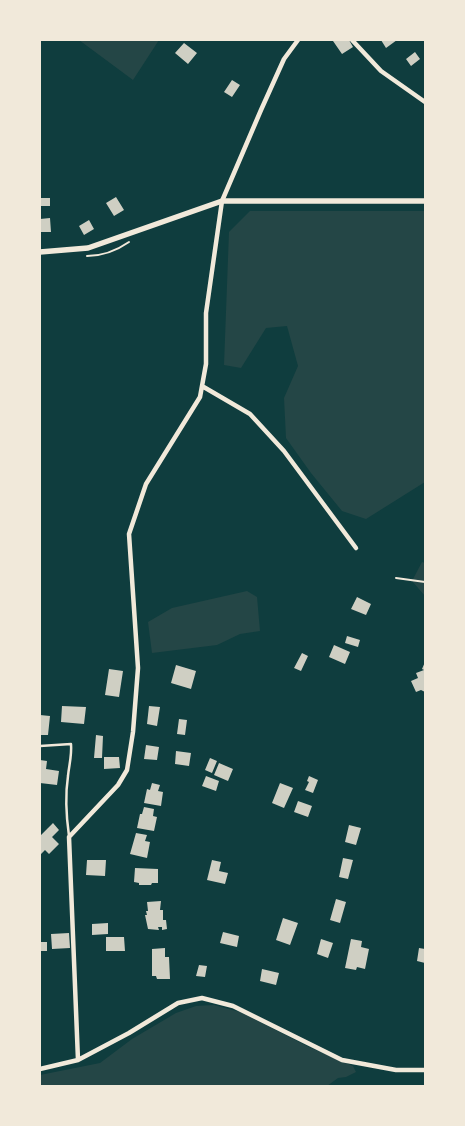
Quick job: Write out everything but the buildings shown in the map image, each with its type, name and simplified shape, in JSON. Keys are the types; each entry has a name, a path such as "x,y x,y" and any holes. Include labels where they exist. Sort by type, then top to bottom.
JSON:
{"street":[{"path":"78,1060 69,837 118,785 127,770 133,732 138,668 129,534 146,484 200,397 206,364 206,313 222,201 284,59 298,40"},
{"path":"352,40 380,71 425,102"},
{"path":"40,252 88,248 222,201 425,201"},
{"path":"202,386 248,412 304,478 356,548"},
{"path":"40,1069 78,1060 129,1033 178,1002 202,998 233,1006 342,1060 396,1070 425,1070"}],"lane":[{"path":"40,746 71,744 72,755 65,808 69,837"}],"path":[{"path":"396,578 425,582"}],"shaded area":[{"path":"79,40 159,40 133,80"},
{"path":"250,211 425,211 425,482 366,519 342,511 286,438 284,398 298,366 287,326 266,328 241,368 224,365 229,232"},
{"path":"422,562 425,563 425,596 412,581"},
{"path":"247,591 257,597 260,631 240,634 217,645 152,653 148,622 172,608"},
{"path":"214,1005 240,1012 309,1047 353,1066 356,1072 346,1077 338,1078 327,1086 40,1086 40,1075 100,1063 132,1039 176,1013 196,1006"}]}
